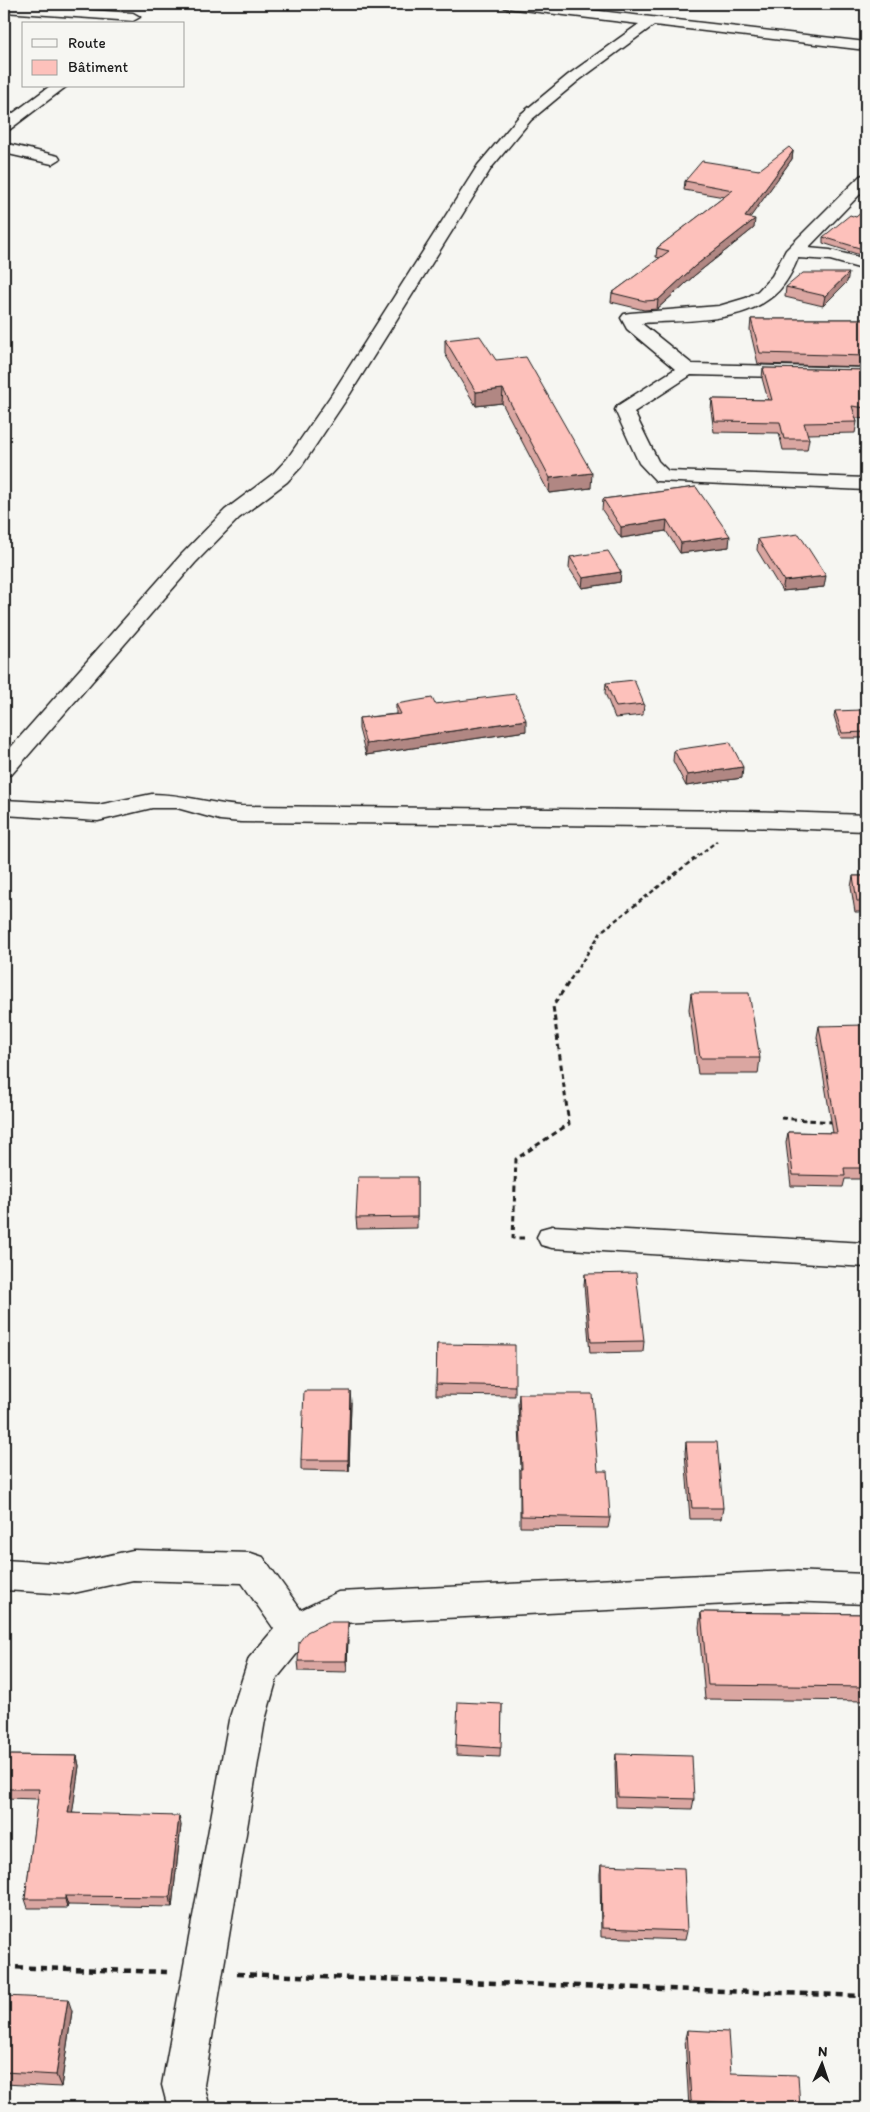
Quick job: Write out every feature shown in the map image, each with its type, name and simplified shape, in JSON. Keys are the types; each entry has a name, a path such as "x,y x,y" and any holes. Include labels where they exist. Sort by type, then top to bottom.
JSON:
{"street":[{"path":"506,4 866,46"},
{"path":"4,8 134,16"},
{"path":"4,769 194,553 232,514 280,478 294,463 341,394 486,165 526,116 573,78 653,20"},
{"path":"4,127 57,88"},
{"path":"4,148 52,159"},
{"path":"687,369 634,325 630,318 732,310 763,296 791,276 792,254 866,179"},
{"path":"792,254 811,251 835,254 866,265"},
{"path":"847,276 866,275"},
{"path":"866,374 687,369 624,410 649,463 663,477 866,484"},
{"path":"4,808 98,813 152,802 177,802 220,812 241,814 866,823"},
{"path":"552,1237 866,1255"},
{"path":"4,1574 69,1579 133,1565 251,1568 295,1630"},
{"path":"189,2108 183,2085 247,1720 262,1670 295,1630 338,1608 789,1586 866,1589"}],"path":[{"path":"552,1237 513,1238 516,1159 569,1124 553,1006 602,931 745,820"},
{"path":"781,1118 838,1123"},
{"path":"4,1967 203,1972 866,1996"}],"building":[{"path":"789,147 793,151 745,217 755,219 695,266 658,300 645,301 612,293 669,251 657,248 733,190 685,181 702,161 759,170"},
{"path":"864,210 866,211 866,250 823,237 850,215 856,217"},
{"path":"803,273 849,273 825,296 786,287"},
{"path":"751,319 866,319 866,356 760,353"},
{"path":"480,336 496,360 526,357 592,473 550,478 503,389 476,392 445,340"},
{"path":"763,368 866,370 866,408 852,406 857,422 804,423 809,439 784,439 780,422 715,421 712,399 772,400"},
{"path":"696,487 730,536 681,543 667,520 621,527 603,499"},
{"path":"799,534 826,576 784,581 758,539"},
{"path":"608,551 621,572 583,578 570,557"},
{"path":"634,680 644,704 616,707 606,683"},
{"path":"515,694 526,720 366,744 359,718 401,714 396,704 432,698 435,704"},
{"path":"861,710 866,732 842,733 835,711"},
{"path":"730,742 743,767 687,775 674,750"},
{"path":"853,876 866,876 866,901 857,901"},
{"path":"691,993 749,993 760,1058 700,1058"},
{"path":"865,1025 866,1168 844,1168 845,1176 793,1175 788,1132 837,1133 819,1026"},
{"path":"358,1177 417,1177 417,1217 356,1218"},
{"path":"636,1273 644,1341 591,1342 585,1274"},
{"path":"437,1344 515,1345 515,1386 436,1384"},
{"path":"304,1391 350,1391 348,1460 301,1460"},
{"path":"519,1394 592,1394 598,1471 607,1471 610,1518 521,1516 520,1469 522,1469"},
{"path":"686,1442 717,1442 723,1508 692,1508"},
{"path":"701,1612 866,1614 866,1687 708,1685"},
{"path":"328,1622 348,1622 346,1661 298,1661 299,1642 307,1632"},
{"path":"458,1702 502,1704 501,1748 456,1745"},
{"path":"616,1754 692,1756 694,1799 618,1797"},
{"path":"4,1755 77,1756 68,1813 179,1816 170,1897 65,1896 65,1899 25,1899 39,1789 4,1789"},
{"path":"601,1865 684,1868 687,1931 602,1928"},
{"path":"4,1996 68,1999 56,2075 4,2072"},
{"path":"687,2030 728,2032 731,2073 798,2075 800,2108 763,2108 763,2104 691,2101"}]}
